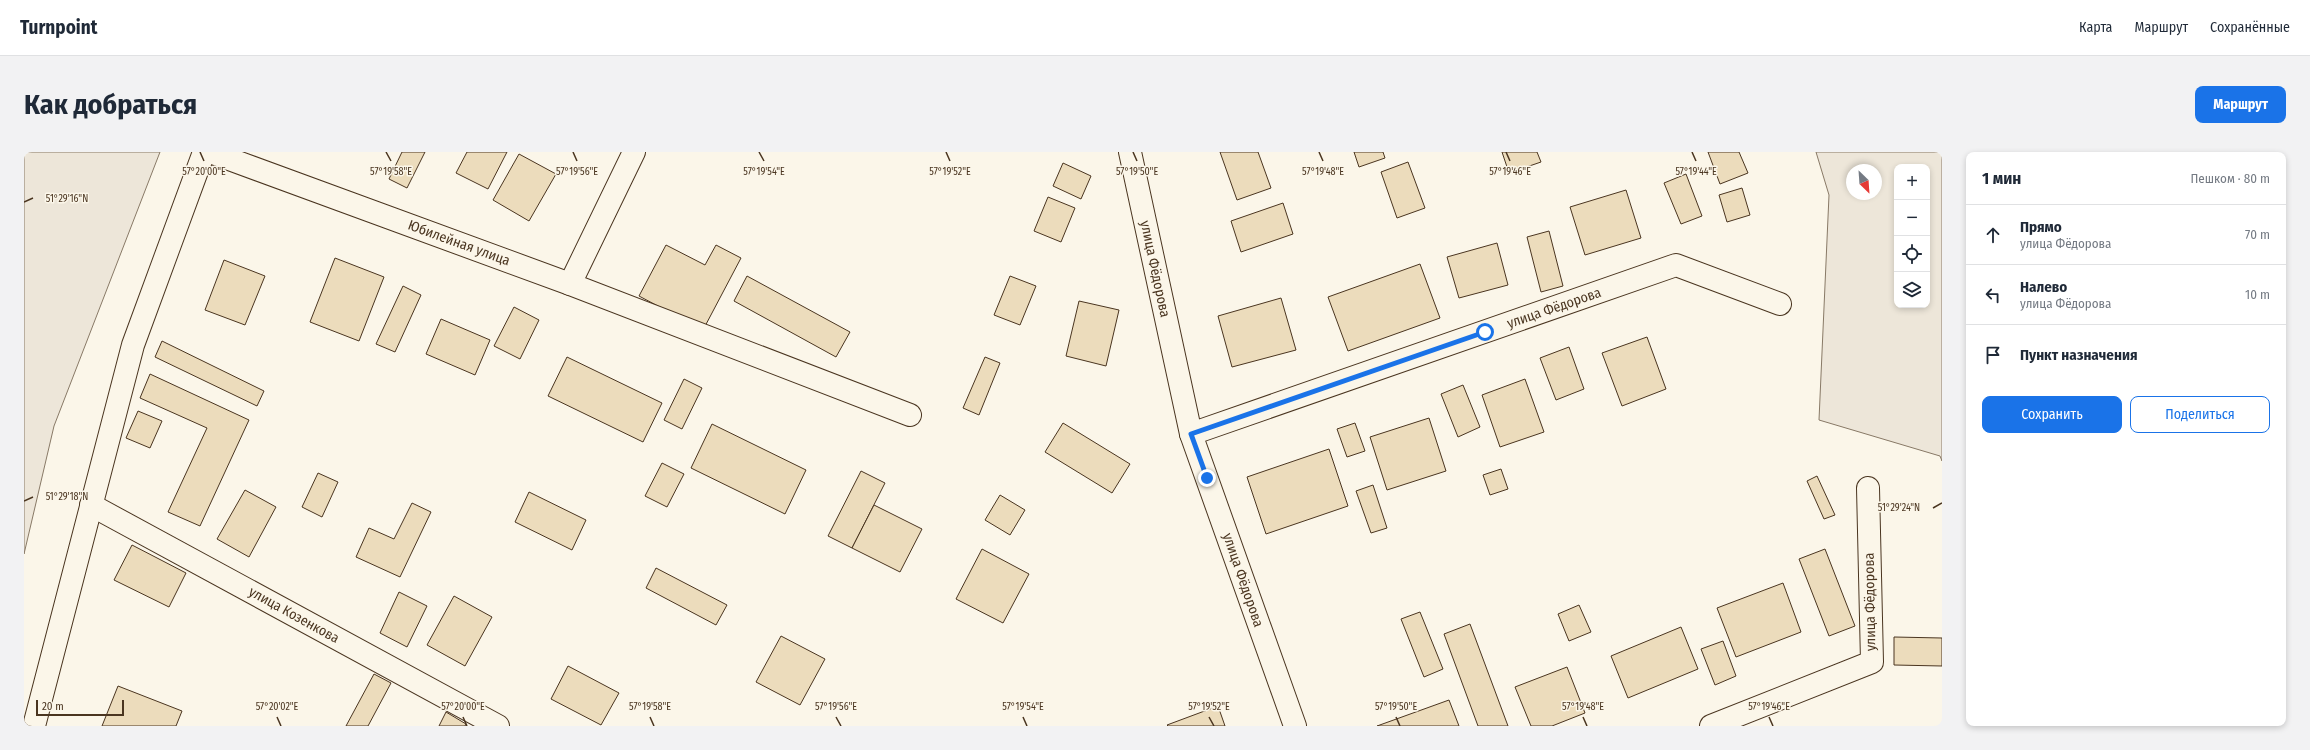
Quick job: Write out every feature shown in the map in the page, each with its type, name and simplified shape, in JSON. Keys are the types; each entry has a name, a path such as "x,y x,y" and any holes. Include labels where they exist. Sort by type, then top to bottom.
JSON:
{"street":[{"path":"34,726 133,346 204,152"},
{"name":"Юбилейная улица","path":"210,152 570,284 910,414"},
{"path":"570,284 634,152"},
{"name":"улица Фёдорова","path":"1130,152 1191,434 1295,726"},
{"name":"улица Фёдорова","path":"1191,434 1676,265 1780,304"},
{"name":"улица Фёдорова","path":"1711,726 1872,662 1868,488"},
{"name":"улица Козенкова","path":"91,505 498,726"}],"shaded area":[{"path":"24,152 160,152 54,426 24,554"},
{"path":"1816,152 1942,152 1942,461 1940,456 1819,420 1829,195"}],"building":[{"path":"402,152 425,152 407,188 389,179"},
{"path":"467,152 507,152 488,189 456,173"},
{"path":"1220,152 1258,152 1271,188 1237,200"},
{"path":"1354,152 1383,152 1385,158 1359,167"},
{"path":"1502,152 1537,152 1541,162 1509,173"},
{"path":"1708,152 1739,152 1748,173 1720,184"},
{"path":"519,154 556,174 529,221 493,200"},
{"path":"1408,162 1425,208 1397,218 1381,172"},
{"path":"1063,163 1091,176 1081,199 1053,186"},
{"path":"1686,174 1702,216 1681,224 1664,183"},
{"path":"1742,188 1750,215 1727,222 1719,195"},
{"path":"1626,190 1641,238 1585,255 1570,207"},
{"path":"1048,197 1075,208 1061,242 1034,231"},
{"path":"1283,203 1293,234 1241,252 1231,221"},
{"path":"1549,231 1563,286 1541,292 1527,237"},
{"path":"1497,243 1508,285 1459,298 1447,257"},
{"path":"666,245 705,265 716,245 741,258 703,330 639,296"},
{"path":"335,258 384,277 359,341 310,322"},
{"path":"224,260 265,276 245,325 205,310"},
{"path":"1420,264 1440,318 1348,351 1328,297"},
{"path":"747,276 850,332 836,357 734,301"},
{"path":"1010,276 1036,286 1020,325 994,315"},
{"path":"403,286 421,295 395,352 376,344"},
{"path":"1281,298 1296,350 1232,367 1218,316"},
{"path":"1079,301 1119,310 1106,366 1066,356"},
{"path":"514,307 539,320 520,359 494,346"},
{"path":"441,319 490,340 475,375 426,354"},
{"path":"1647,337 1666,389 1622,406 1602,353"},
{"path":"162,341 264,391 257,406 155,357"},
{"path":"1569,347 1584,389 1556,400 1540,358"},
{"path":"567,357 662,403 643,442 548,396"},
{"path":"985,357 1000,363 979,415 963,408"},
{"path":"150,374 249,420 200,526 168,512 207,428 140,398"},
{"path":"684,379 702,388 682,429 664,420"},
{"path":"1525,379 1544,432 1500,447 1482,395"},
{"path":"1463,385 1480,427 1458,437 1441,394"},
{"path":"138,411 162,421 150,448 126,438"},
{"path":"1429,418 1446,471 1387,490 1370,437"},
{"path":"1063,423 1130,464 1112,493 1045,452"},
{"path":"1355,423 1365,451 1347,457 1337,429"},
{"path":"712,424 806,470 785,514 691,468"},
{"path":"1329,449 1348,506 1266,534 1247,477"},
{"path":"662,463 684,474 667,507 645,496"},
{"path":"1501,469 1508,489 1490,495 1483,475"},
{"path":"861,471 885,483 852,548 828,536"},
{"path":"318,473 338,482 322,517 302,507"},
{"path":"1817,476 1835,515 1824,519 1807,481"},
{"path":"1373,485 1387,528 1371,533 1356,491"},
{"path":"245,490 276,507 249,557 217,539"},
{"path":"529,492 586,520 572,550 515,522"},
{"path":"1000,495 1025,510 1010,535 985,520"},
{"path":"412,503 431,512 400,577 356,557 369,528 394,539"},
{"path":"874,505 922,529 900,572 852,548"},
{"path":"132,545 186,573 169,607 114,580"},
{"path":"982,549 1029,574 1003,623 956,599"},
{"path":"1825,549 1855,626 1829,636 1799,559"},
{"path":"656,568 727,605 716,625 646,588"},
{"path":"1783,583 1801,632 1736,657 1717,608"},
{"path":"399,592 427,606 407,647 380,633"},
{"path":"454,596 492,617 465,666 427,645"},
{"path":"1579,605 1591,632 1569,641 1558,614"},
{"path":"1420,612 1443,669 1424,677 1401,619"},
{"path":"1470,624 1508,726 1478,726 1444,634"},
{"path":"1681,627 1698,669 1628,698 1611,656"},
{"path":"781,636 825,659 800,705 756,682"},
{"path":"1894,637 1942,638 1942,666 1894,665"},
{"path":"1723,641 1736,676 1715,685 1701,649"},
{"path":"568,666 619,693 601,725 551,699"},
{"path":"1567,667 1585,713 1552,726 1531,726 1515,687"},
{"path":"374,674 391,683 368,726 346,726"},
{"path":"118,686 182,711 176,726 102,726"},
{"path":"1449,700 1459,726 1377,726"},
{"path":"1218,706 1225,726 1167,725"},
{"path":"446,712 466,724 465,726 439,726"}],"route":[{"path":"1207,478 1191,434 1485,332"}]}
